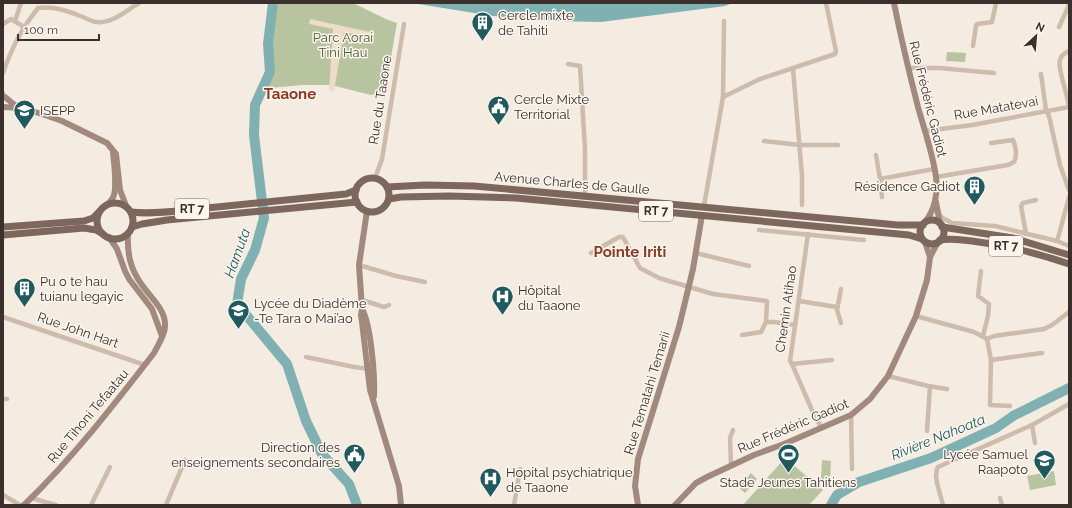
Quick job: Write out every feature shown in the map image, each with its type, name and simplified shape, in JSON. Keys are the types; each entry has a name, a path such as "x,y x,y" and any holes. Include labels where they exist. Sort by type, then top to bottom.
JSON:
{"main road":[{"name":"Rue Frédéric Gadiot","path":"894,3 908,68 936,177 935,201 941,225"},
{"path":"3,95 5,101 3,107 22,108"},
{"path":"3,95 12,103 22,108 62,121 107,143 118,158 120,190 133,218 130,230"},
{"path":"112,149 115,191 113,197 99,215 99,228 117,249 129,279 152,309 162,336"},
{"name":"RT 7","path":"3,235 84,228 96,230 106,236 119,238 142,224 254,211 267,206 346,194 356,190 362,181 368,178 375,178"},
{"path":"356,190 357,202 360,206 367,211 373,212 379,210 385,206 389,199 389,193 387,187 382,181 375,178"},
{"name":"Avenue Charles de Gaulle","path":"387,187 474,186 898,225 924,224"},
{"name":"Avenue Charles de Gaulle","path":"389,199 401,197 449,196 504,197 909,235 924,240"},
{"name":"Rue Frédéric Gadiot","path":"924,224 929,217 935,201"},
{"name":"RT 7","path":"104,208 117,203 129,210 141,213 254,203 267,206 357,202"},
{"path":"3,227 84,221 94,218 104,208"},
{"path":"367,211 359,265 362,300 361,315 370,369 370,390 399,486 401,505"},
{"name":"Rue Tematahi Temarii","path":"638,505 635,486 638,459 672,353 689,288 702,215"},
{"name":"RT 7","path":"924,224 932,220 941,225 1013,238 1069,256"},
{"path":"924,224 920,232 924,240"},
{"path":"939,241 943,235 941,225"},
{"name":"Rue Tihoni Tefaatau","path":"24,505 71,458 154,353 162,336 166,325 162,314 155,301 141,285 129,259 127,246 130,230"},
{"name":"RT 7","path":"924,240 932,244 951,238 999,245 1030,252 1069,264"},
{"name":"Rue Frédéric Gadiot","path":"924,240 930,257"},
{"name":"Rue Frédéric Gadiot","path":"675,505 696,483 731,465 851,415 870,400 888,376 916,316 927,280 930,257 939,241"}],"street":[{"path":"15,21 21,3"},
{"path":"3,74 8,58 24,27 42,3"},
{"path":"38,8 51,7 61,9 97,22 105,22 139,3"},
{"path":"723,97 760,79 835,54 836,51 826,3"},
{"path":"973,46 977,24 992,22 996,3"},
{"path":"1059,27 1069,5"},
{"path":"3,24 11,18 24,27"},
{"path":"704,206 723,97 724,21"},
{"name":"Rue du Taaone","path":"375,178 382,159 404,24"},
{"name":"Rue Matatevai","path":"925,131 972,125 1046,110 1069,107 1059,63 1062,55 1069,52"},
{"path":"568,64 580,66 585,149 585,196"},
{"path":"908,68 939,68 994,73"},
{"path":"793,69 800,145 802,205"},
{"name":"Rue Matatevai","path":"1041,74 1046,110"},
{"path":"1046,110 1049,116 1060,165 1069,190"},
{"path":"936,177 1001,167 1014,162 1016,158 1016,147 1013,140 991,143"},
{"path":"764,141 800,145 838,145"},
{"path":"876,155 882,197"},
{"path":"880,179 934,169"},
{"path":"1058,238 1069,198"},
{"path":"1026,234 1021,206 1024,203 1036,200"},
{"path":"937,212 939,212 941,217 952,223 995,226 1069,246"},
{"path":"758,230 864,240"},
{"name":"Chemin Atihao","path":"808,234 790,361 822,428"},
{"path":"591,253 620,237 623,237 640,268 659,278 713,294 767,300 766,322 761,332 742,335"},
{"path":"696,253 749,266"},
{"path":"359,265 396,276 425,282"},
{"path":"981,271 978,296 989,304 985,338 991,360 990,405 1010,406"},
{"path":"841,289 837,307 841,323"},
{"path":"362,300 384,307 389,305"},
{"path":"799,301 837,307"},
{"path":"916,316 974,332 985,338 1044,329 1069,312"},
{"name":"Rue John Hart","path":"3,317 145,365"},
{"path":"766,322 794,325"},
{"path":"991,360 1042,353"},
{"path":"306,357 354,368 370,369"},
{"path":"792,364 832,360"},
{"path":"888,376 930,386 948,388"},
{"path":"927,431 930,386"},
{"path":"943,505 937,483 937,468 1032,426 1069,404"},
{"path":"851,415 852,469"},
{"path":"1032,426 1035,443"},
{"path":"731,465 730,438 733,430"},
{"path":"166,505 185,460"},
{"path":"91,505 110,467"},
{"path":"514,505 520,469"},
{"path":"3,495 20,505"},
{"path":"31,498 39,503 56,505"},
{"path":"1000,498 1002,505"}],"green space":[{"name":"Parc Aorai Tini Hau","path":"276,3 353,3 397,23 385,92 371,95 331,85 302,85 269,88"},
{"path":"947,52 966,53 965,62 946,61"},
{"name":"Stade Jeunes Tahitiens","path":"785,458 823,490 809,505 743,505"},
{"path":"822,460 831,461 830,480 821,479"},
{"path":"1054,471 1056,485 1030,490 1027,476"},
{"path":"751,473 757,479 745,493 738,487"}],"shaded area":[{"path":"310,19 375,33 372,38 344,32 334,91 329,91 333,29 309,24"}],"water":[{"path":"412,3 733,3 725,6 601,22 555,21 493,16"}],"waterway":[{"name":"Hamuta","path":"273,3 268,44 270,72 255,105 254,135 264,218 255,250 241,279 237,304 287,364 306,421 322,454 349,484 357,505"},
{"name":"Rivière Nahoata","path":"831,505 837,495 859,482 931,458 996,428 1013,416 1069,388"}],"place":[{"name":"Cercle mixte de Tahiti","path":"483,42"},
{"name":"Cercle Mixte Territorial","path":"498,126"},
{"name":"ISEPP","path":"25,130"},
{"name":"Résidence Gadiot","path":"975,206"},
{"name":"Pu o te hau tuianu legayic","path":"25,308"},
{"name":"Hôpital du Taaone","path":"502,316"},
{"name":"Lycée du Diadème -Te Tara o Mai’ao","path":"238,330"},
{"name":"Direction des enseignements secondaires","path":"355,474"},
{"name":"Stade Jeunes Tahitiens","path":"788,474"},
{"name":"Lycée Samuel Raapoto","path":"1044,480"},
{"name":"Hopital psychiatrique de Taaone","path":"490,498"}],"district":[{"name":"Taaone","path":"290,94"},
{"name":"Pointe Iriti","path":"630,252"}]}
